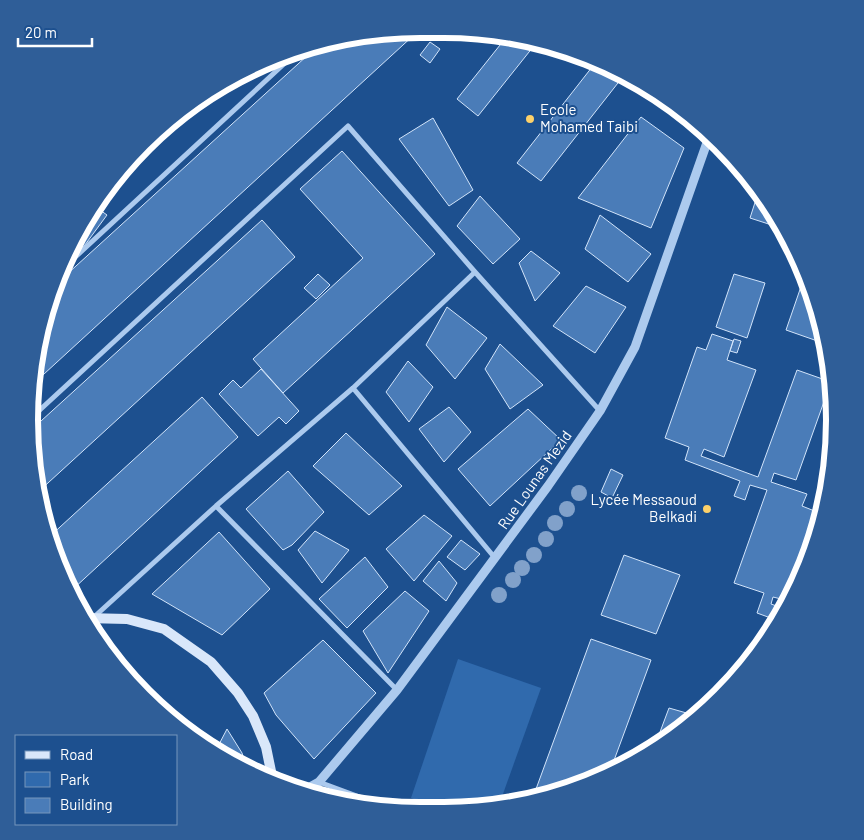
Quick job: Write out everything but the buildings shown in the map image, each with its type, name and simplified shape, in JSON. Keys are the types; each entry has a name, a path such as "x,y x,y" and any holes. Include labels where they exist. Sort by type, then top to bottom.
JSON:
{"main road":[{"path":"93,618 127,618 164,629 211,662 238,693 253,716 266,747 271,772"}],"street":[{"path":"74,258 285,63"},
{"path":"38,412 348,126 475,272 600,411"},
{"name":"Rue Lounas Mezid","path":"311,786 319,782 397,690 548,486 600,411 635,347 707,143"},
{"path":"92,616 353,388 475,272"},
{"path":"353,388 495,558"},
{"path":"216,506 397,690"},
{"path":"319,782 364,798"}],"green space":[{"path":"458,659 541,688 502,798 469,802 422,802 411,798"}],"place":[{"name":"Ecole Mohamed Taibi","path":"530,119"},
{"name":"Lycée Messaoud Belkadi","path":"707,509"}]}
